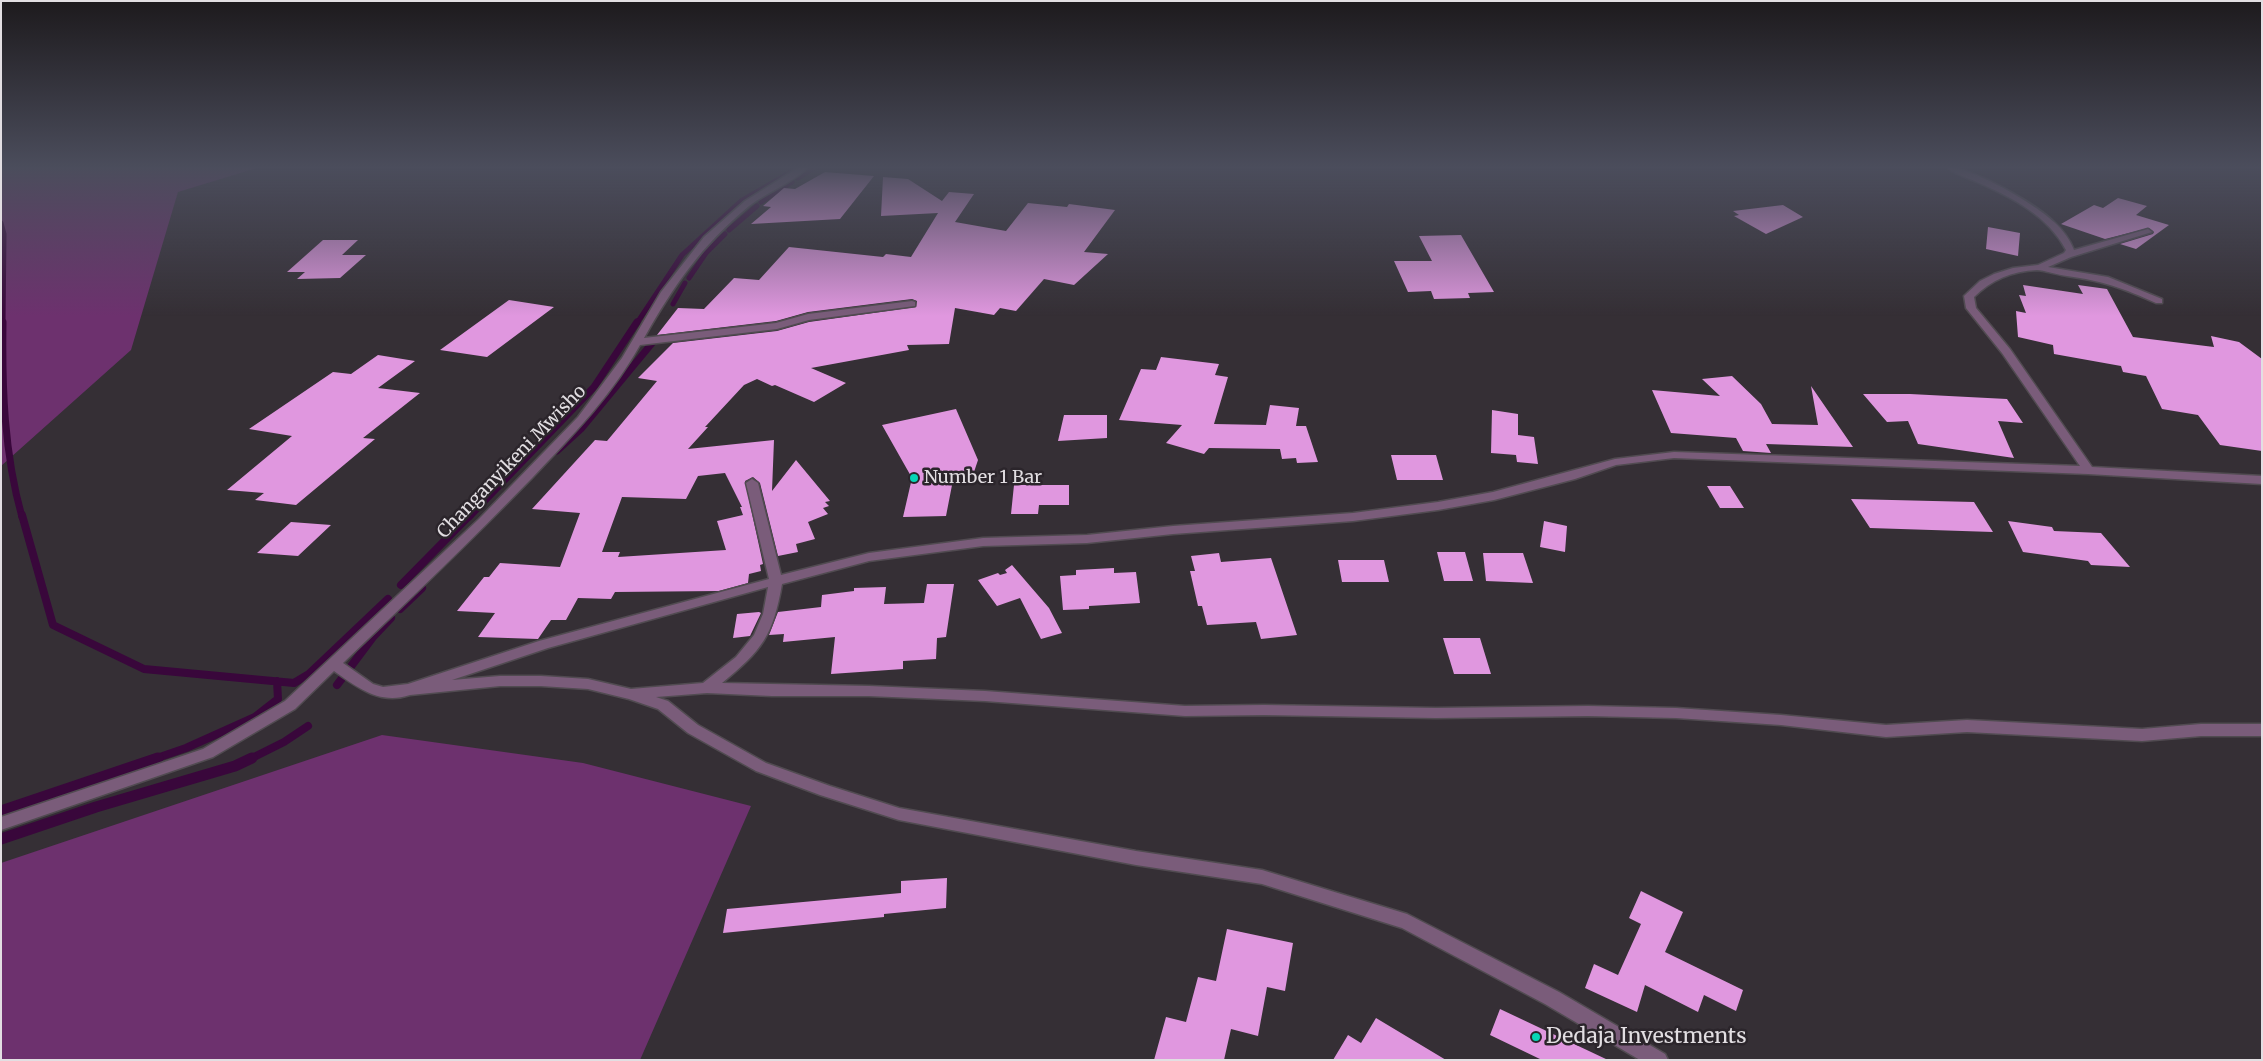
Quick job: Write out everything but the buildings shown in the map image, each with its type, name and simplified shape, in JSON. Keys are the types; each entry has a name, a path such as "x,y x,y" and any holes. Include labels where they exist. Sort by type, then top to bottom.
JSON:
{"street":[{"name":"Changanyikeni Mwisho","path":"1,824 208,753 290,705 335,665 482,522 582,419 627,360 664,294 707,239 731,218"},
{"path":"2043,218 2056,229 2068,244 2070,250 2068,255"},
{"path":"2088,470 2006,351 1971,308 1969,296 1983,283 2013,271 2040,267 2068,255 2148,232"},
{"path":"2040,267 2049,271 2111,281 2159,301"},
{"path":"637,342 777,326 816,316 912,304"},
{"path":"402,692 544,644 869,557 983,542 1087,539 1173,530 1353,517 1438,506 1494,496 1571,476 1615,462 1674,456 2088,470 2262,480"},
{"path":"707,688 741,660 760,637 770,614 776,581 752,484"},
{"path":"335,665 368,688 383,692 402,692 500,681 588,684 631,694 663,705 694,729 762,767 826,791 899,814 1136,858 1262,877 1407,922 1552,998 1658,1060"},
{"path":"631,694 707,688 986,696 1185,711 1264,710 1436,713 1588,711 1676,713 1781,720 1886,731 1967,726 2142,735 2201,730 2262,730"}],"shaded area":[{"path":"1,218 170,218 131,350 1,466"},
{"path":"382,735 583,763 751,806 640,1060 1,1060 1,863"}],"waterway":[{"path":"637,323 682,255 723,218"},
{"path":"729,230 744,218"},
{"path":"1,223 4,234 3,323"},
{"path":"689,278 706,253 725,234"},
{"path":"673,304 685,283"},
{"path":"469,517 594,387 637,322"},
{"path":"3,323 5,420 11,469 22,517"},
{"path":"557,451 581,429 653,342"},
{"path":"22,515 53,625 144,669 277,681"},
{"path":"401,585 470,515"},
{"path":"400,609 422,588"},
{"path":"277,681 294,683 309,674 388,599"},
{"path":"337,685 373,637 391,618"},
{"path":"154,759 186,748 255,717 278,699 277,681"},
{"path":"252,758 284,742 308,726"},
{"path":"1,811 158,758"},
{"path":"1,839 96,807 235,766 252,758"}],"place":[{"name":"Number 1 Bar","path":"914,478"},
{"name":"Dedaja Investments","path":"1536,1037"}]}
